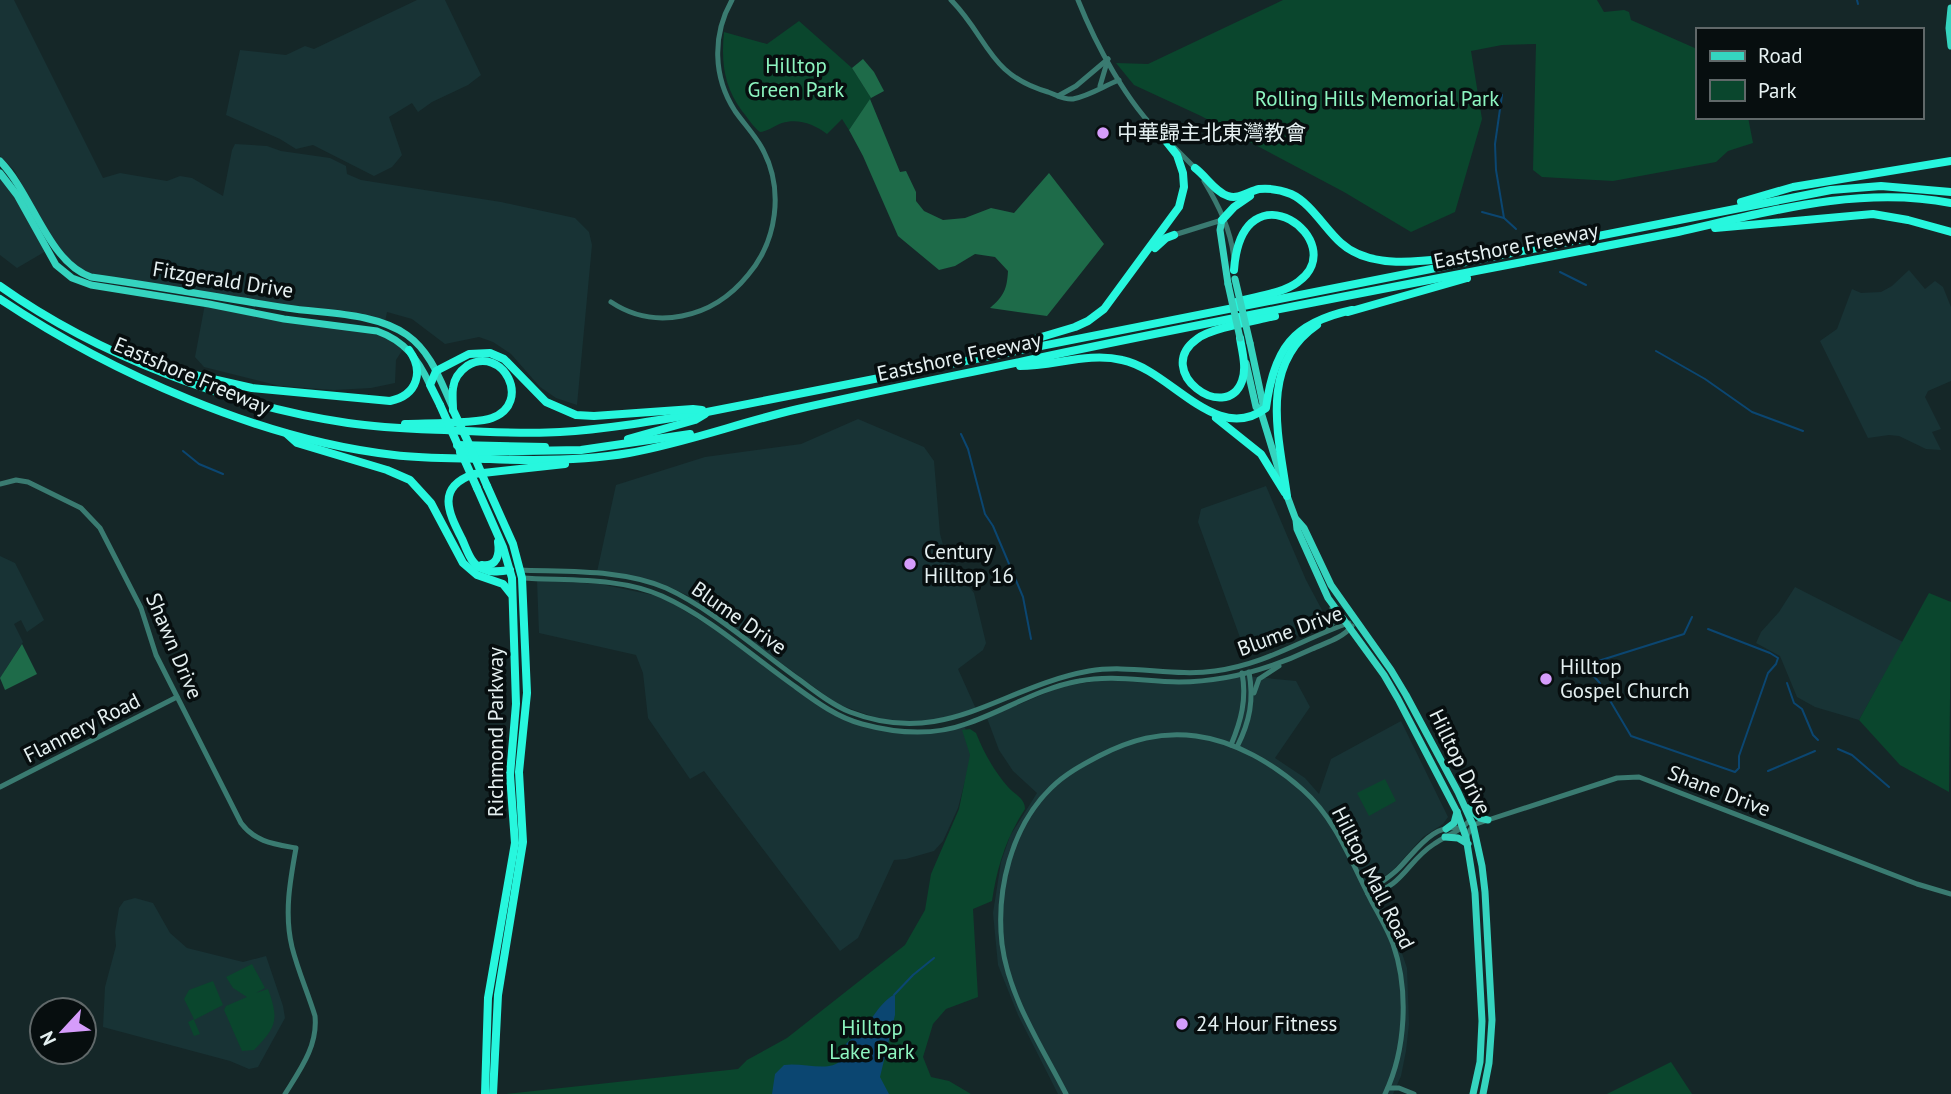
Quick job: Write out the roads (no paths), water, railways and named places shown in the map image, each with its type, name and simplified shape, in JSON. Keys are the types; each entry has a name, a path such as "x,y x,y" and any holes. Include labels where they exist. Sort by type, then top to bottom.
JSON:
{"highway":[{"path":"968,360 1084,324 1104,309 1177,213 1184,180 1173,149 1162,136"},
{"path":"1700,217 1764,194 1793,187 1951,161"},
{"path":"1195,168 1229,197 1264,189 1290,194 1302,202 1346,247 1366,258 1399,262 1532,250"},
{"name":"Eastshore Freeway","path":"0,286 53,320 145,364 245,401 301,415 376,426 502,433 560,432 708,412 1751,205 1855,187 1903,187 1951,192"},
{"path":"1222,220 1239,203 1254,194 1279,191"},
{"name":"Eastshore Freeway","path":"0,299 48,330 139,376 224,413 284,432 398,456 520,461 593,458 675,443 795,409 1755,215 1855,198 1903,198 1951,203"},
{"path":"1678,232 1873,214 1951,232"},
{"path":"1189,317 1299,282 1312,261 1310,239 1292,219 1273,215 1261,218 1249,225 1241,235 1232,278"},
{"path":"1134,270 1163,240 1174,234"},
{"path":"1203,407 1228,419 1250,417 1261,412 1266,408 1275,364 1294,335 1320,319 1496,268"},
{"path":"1240,338 1244,373 1238,388 1231,394 1220,397 1198,391 1187,378 1184,360 1188,349 1199,337 1339,298"},
{"path":"1287,496 1276,412 1280,376 1290,353 1310,330 1328,319 1352,310"},
{"path":"145,364 251,388 390,401 409,393 417,379 418,367 409,350"},
{"path":"430,385 436,371 469,354 493,353 504,359 546,402 576,415 693,408 708,412"},
{"path":"1006,366 1031,366 1099,358 1124,360 1153,371 1261,454 1287,496"},
{"path":"376,426 489,419 505,410 510,401 512,390 508,375 499,366 488,362 480,361 464,368 453,387 453,410"},
{"name":"Richmond Parkway","path":"430,385 495,528 511,574 514,600 516,724 510,783 515,843 488,998 485,1094"},
{"path":"459,448 581,450 654,440 795,409"},
{"name":"Richmond Parkway","path":"453,410 513,544 521,574 527,693 519,772 523,842 498,995 493,1094"},
{"path":"514,449 627,439 695,420 708,412"},
{"path":"284,432 297,443 387,470 410,480 431,503 463,563 477,575 509,588 514,600"},
{"path":"511,574 476,566 448,512 452,489 464,477 482,473 556,467 593,458"},
{"path":"469,554 484,566 495,562 498,547 495,528"},
{"path":"492,579 511,574"}],"main road":[{"path":"1951,8 1951,46"},
{"name":"Fitzgerald Drive","path":"0,161 20,187 57,251 69,266 83,275 393,327 416,341 430,358 453,410"},
{"name":"Fitzgerald Drive","path":"0,173 17,195 56,265 81,282 260,315 377,331 390,336 409,350 421,365 430,385"},
{"name":"Hilltop Drive","path":"1222,220 1220,230 1250,343 1263,404 1261,412"},
{"name":"Hilltop Drive","path":"1232,278 1240,338 1256,407 1261,412 1297,529 1328,598 1387,680 1457,812 1468,830 1477,838 1485,892 1492,1020 1489,1063 1483,1094"},
{"name":"Hilltop Drive","path":"1296,520 1304,527 1331,584 1401,686 1465,806 1475,893 1483,1028 1480,1062 1473,1094"},
{"path":"1465,806 1480,818 1488,820"},
{"path":"1457,812 1454,823 1445,833 1458,838 1468,830"}],"street":[{"path":"611,302 630,313 652,318 699,312 738,288 767,246 775,199 770,168 763,150 726,93 718,60 721,25 732,0"},
{"path":"951,0 963,12 992,58 1007,72 1042,91 1064,100 1074,99 1119,80"},
{"name":"Hilltop Drive","path":"1078,0 1091,31 1145,120 1184,155 1212,195 1222,220 1229,229 1232,278"},
{"path":"1058,96 1076,86 1108,59"},
{"path":"1100,87 1108,59"},
{"path":"1174,234 1222,220"},
{"name":"Shawn Drive","path":"0,484 16,480 29,482 76,505 97,523 136,597 153,648 243,826 260,840 296,848 290,885 289,922 292,946 315,1016 316,1027 312,1049 285,1094"},
{"name":"Blume Drive","path":"511,574 619,576 664,587 700,608 833,704 859,715 898,723 929,723 967,715 1053,680 1091,670 1197,673 1240,667 1275,656 1325,632 1348,627"},
{"name":"Blume Drive","path":"521,574 629,586 660,595 677,603 720,632 829,710 858,723 897,731 933,731 957,727 1053,688 1091,679 1130,677 1180,682 1242,674 1288,660 1356,621"},
{"path":"1325,632 1335,617 1328,598"},
{"path":"1234,746 1246,728 1259,679 1288,660"},
{"path":"1248,665 1252,703"},
{"path":"1234,746 1245,694 1240,667"},
{"name":"Flannery Road","path":"0,787 177,697"},
{"name":"Hilltop Mall Road","path":"1066,1094 1008,974 1000,921 1003,884 1012,853 1029,816 1050,789 1078,767 1121,745 1172,734 1202,737 1234,746 1289,779 1315,802 1331,823 1392,942 1401,981 1399,1050 1387,1091"},
{"name":"Shane Drive","path":"1368,894 1398,870 1417,846 1431,835 1468,830 1488,820 1616,778 1639,777 1917,884 1951,894"},
{"path":"1387,1091 1399,1087 1415,1094"},
{"path":"1387,1091 1394,1094"}],"water":[{"path":"895,994 895,1015 880,1077 889,1094 772,1094 775,1074 784,1065 823,1067 841,1060 839,1056 844,1046 865,1027 885,1001"}],"waterway":[{"path":"1857,0 1858,4"},
{"path":"1502,95 1495,144 1496,170 1504,218"},
{"path":"1482,212 1504,218 1516,229"},
{"path":"1560,272 1586,285"},
{"path":"1656,351 1705,379 1752,412 1803,431"},
{"path":"961,434 968,449 985,514 993,526 1023,597 1031,639"},
{"path":"183,451 199,464 223,474"},
{"path":"1692,617 1684,634 1595,662 1590,665 1590,672 1599,682 1631,736 1735,772 1739,768 1739,756 1768,673 1778,658 1708,629"},
{"path":"1787,683 1794,703 1802,709 1813,735 1818,740"},
{"path":"1838,749 1852,755 1889,787"},
{"path":"1768,771 1815,751"},
{"path":"894,995 934,958"}],"place":[{"name":"中華歸主北東灣教會","path":"1103,133"},
{"name":"Century Hilltop 16","path":"910,564"},
{"name":"Hilltop Gospel Church","path":"1546,679"},
{"name":"24 Hour Fitness","path":"1182,1024"}],"park label":[{"name":"Hilltop Green Park","path":"796,78"},
{"name":"Rolling Hills Memorial Park","path":"1377,99"},
{"name":"Hilltop Lake Park","path":"872,1040"}]}
